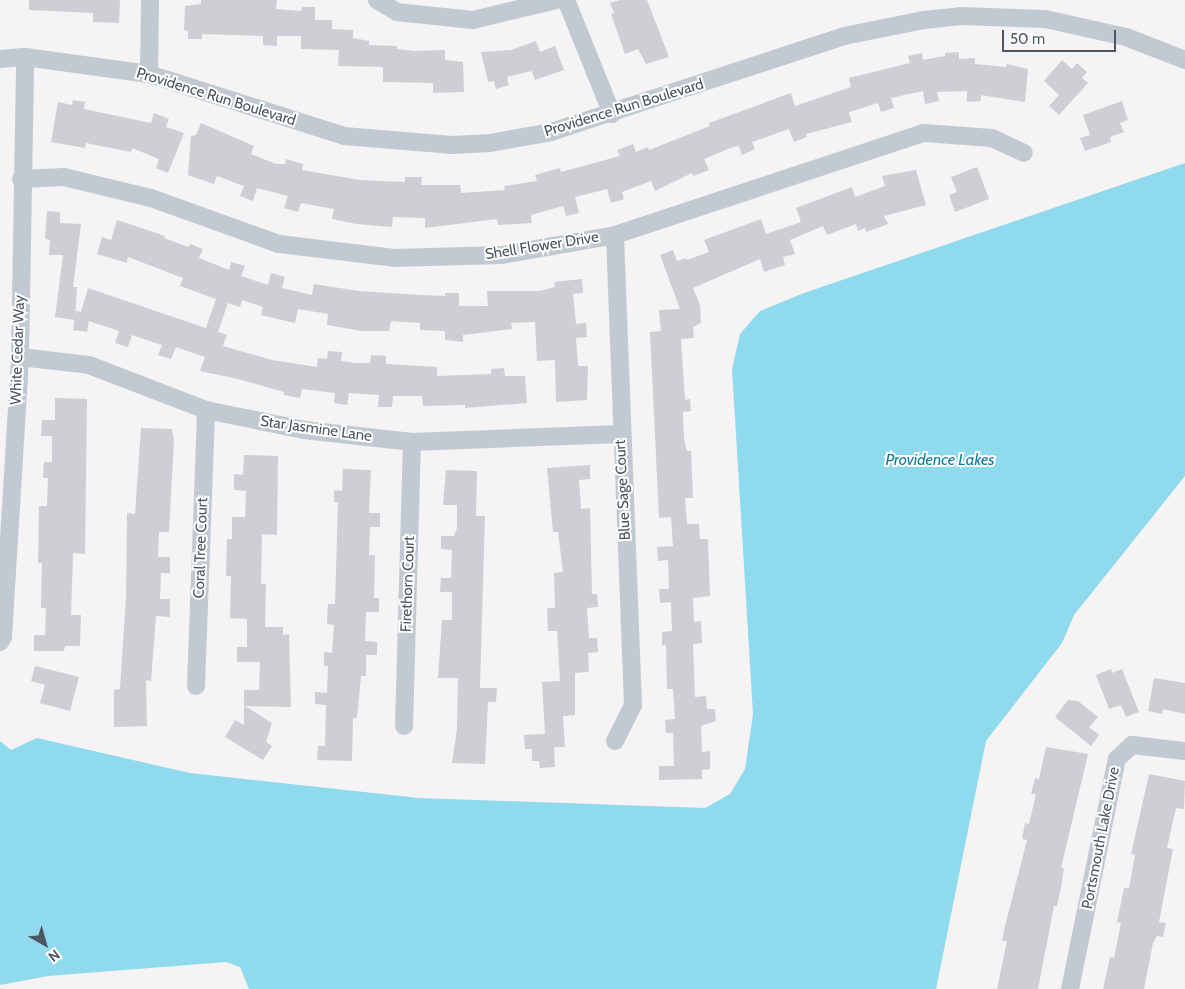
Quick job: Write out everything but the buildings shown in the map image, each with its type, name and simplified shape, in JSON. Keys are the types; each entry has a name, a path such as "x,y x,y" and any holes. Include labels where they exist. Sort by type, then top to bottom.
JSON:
{"street":[{"path":"150,0 150,74"},
{"path":"377,0 397,12 473,20 556,0"},
{"path":"566,0 612,114"},
{"name":"Providence Run Boulevard","path":"0,59 25,57 150,74 344,136 380,141 490,143 551,132 612,114 844,36 961,8 1074,24 1126,37 1185,60"},
{"name":"White Cedar Way","path":"0,642 3,637 20,357 21,179 25,57"},
{"name":"Shell Flower Drive","path":"21,179 64,177 151,198 279,244 394,258 502,255 615,235 924,133 992,138 1024,153"},
{"name":"Blue Sage Court","path":"615,235 620,434 633,706 615,741"},
{"name":"Star Jasmine Lane","path":"20,357 89,365 206,410 304,430 412,442 620,434"},
{"name":"Coral Tree Court","path":"196,686 206,410"},
{"name":"Firethorn Court","path":"404,726 412,442"},
{"name":"Portsmouth Lake Drive","path":"1070,989 1117,760 1132,745 1185,751"}],"water":[{"name":"Providence Lakes","path":"1185,163 1185,476 1074,615 1062,643 986,741 936,989 249,989 240,967 226,962 48,976 0,985 0,741 11,750 37,738 190,773 419,798 705,808 730,794 745,769 753,714 732,369 740,334 760,311 804,293"}]}
